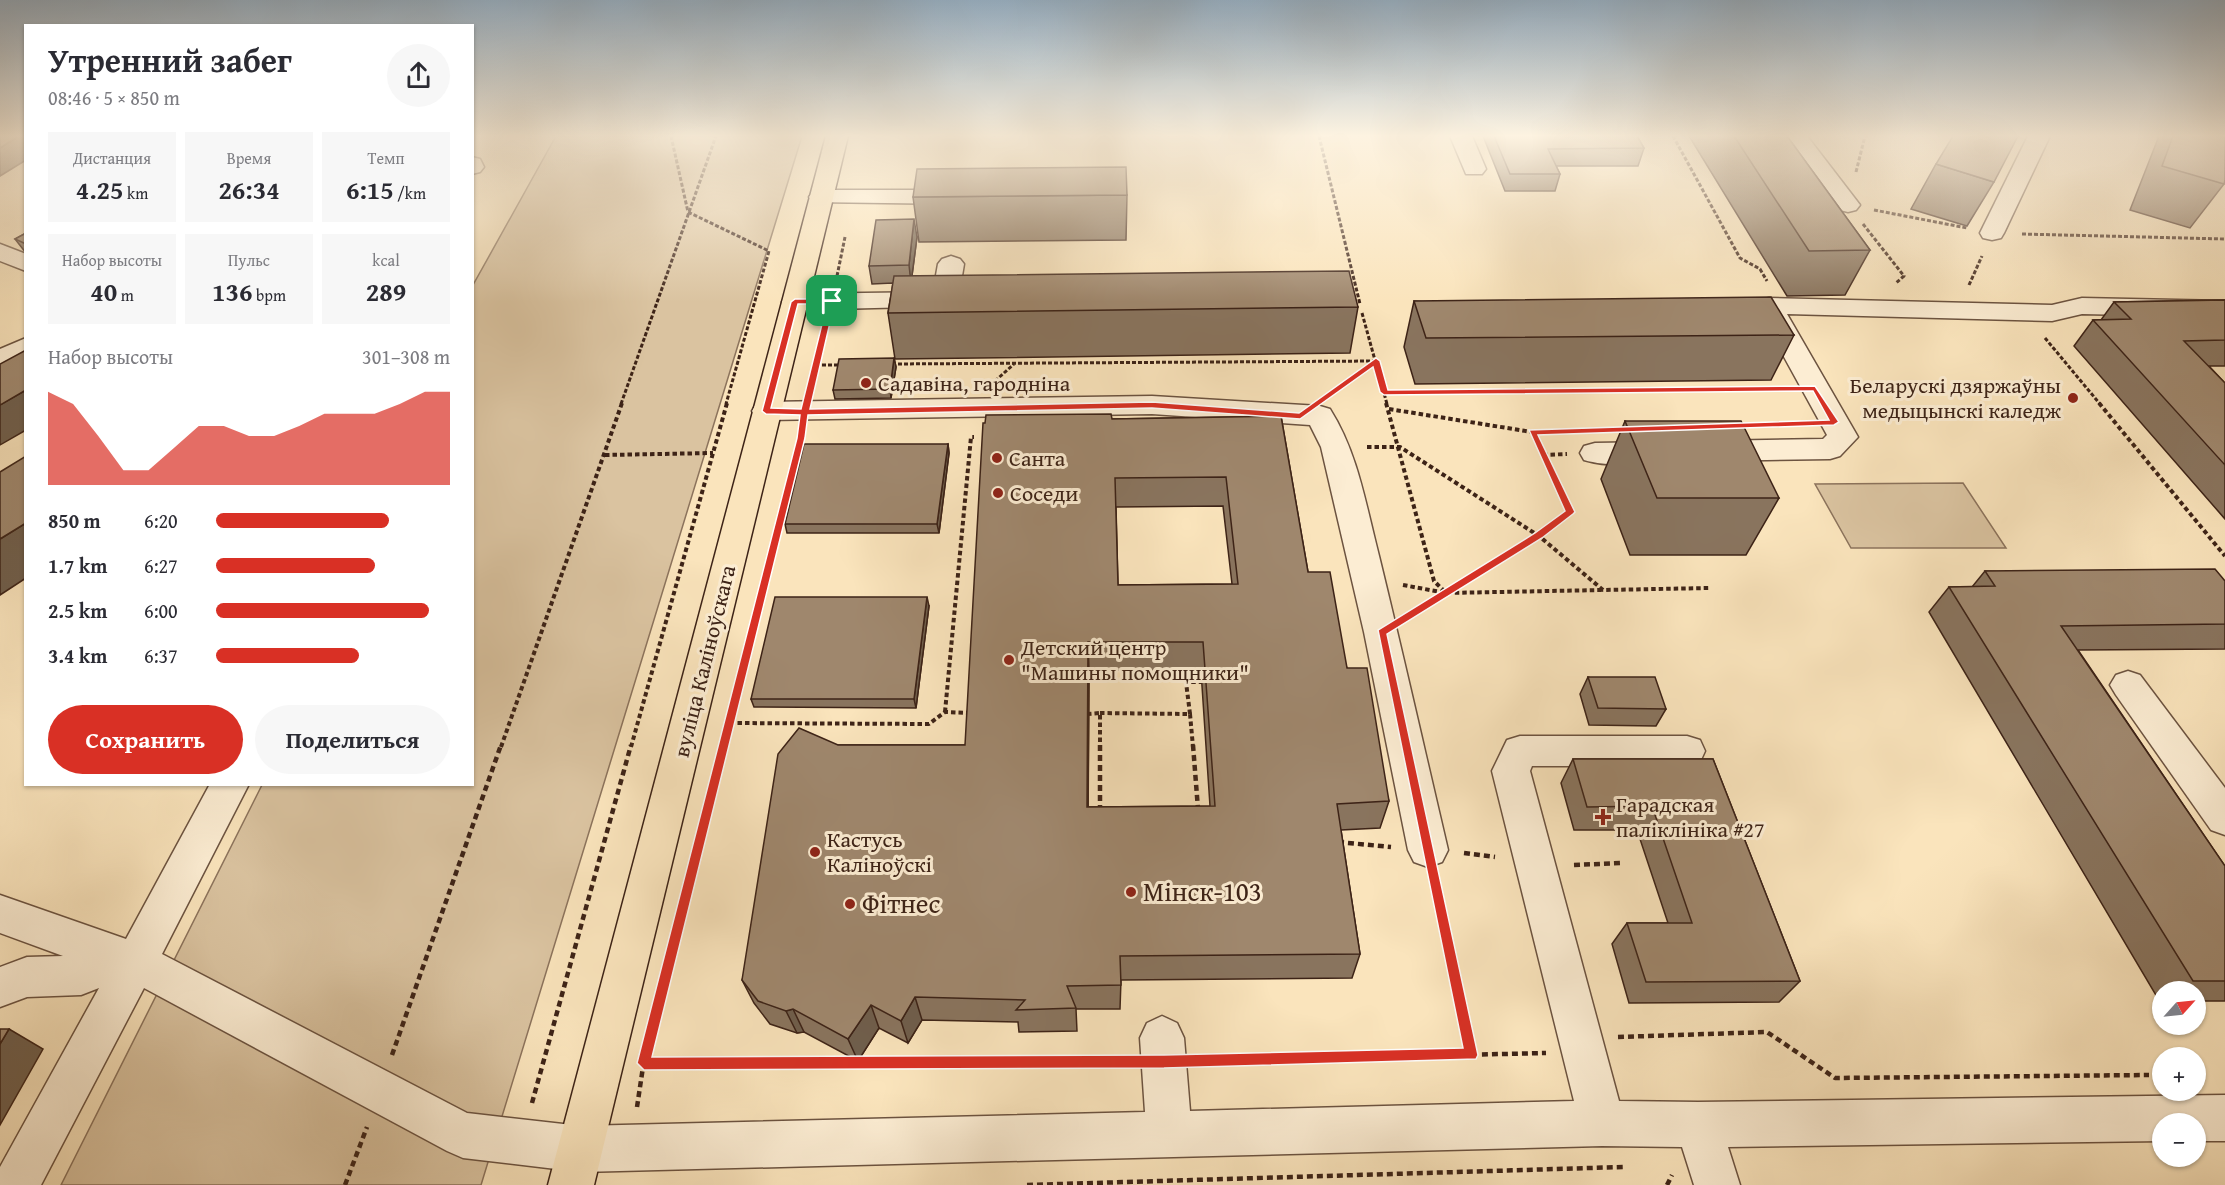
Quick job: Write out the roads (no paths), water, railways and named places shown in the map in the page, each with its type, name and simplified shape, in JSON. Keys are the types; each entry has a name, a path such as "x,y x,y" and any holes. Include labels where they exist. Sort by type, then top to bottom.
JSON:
{"main road":[{"name":"вуліца Каліноўскага","path":"576,1167 795,302 837,197 837,191"}],"street":[{"path":"1837,191 1848,205"},
{"path":"1992,233 2012,191"},
{"path":"837,197 984,197"},
{"path":"0,252 24,263"},
{"path":"795,302 956,300 951,264"},
{"path":"1587,442 1830,449 1843,438 1768,306 2052,313 2082,306 2225,309"},
{"path":"0,361 24,347"},
{"path":"766,411 1152,405 1320,416 1336,447 1381,633 1428,850"},
{"path":"2128,685 2225,818"},
{"path":"1602,1123 1511,771 1520,752 1687,751"},
{"path":"16,1185 127,960 229,786"},
{"path":"0,914 127,960 463,1135 520,1142 576,1167 631,1147 1602,1123 1698,1125 2225,1118"},
{"path":"0,987 27,977 81,975 127,960"},
{"path":"1163,1050 1169,1135"},
{"path":"1698,1125 1717,1185"}],"place":[{"name":"Садавіна, гародніна","path":"866,383"},
{"name":"Беларускі дзяржаўны медыцынскі каледж","path":"2073,398"},
{"name":"Санта","path":"997,458"},
{"name":"Соседи","path":"998,493"},
{"name":"Детский центр \"Машины помощники\"","path":"1009,660"},
{"name":"Гарадская паліклініка #27","path":"1603,817"},
{"name":"Кастусь Каліноўскі","path":"815,852"},
{"name":"Мінск-103","path":"1131,892"},
{"name":"Фітнес","path":"850,904"}]}
